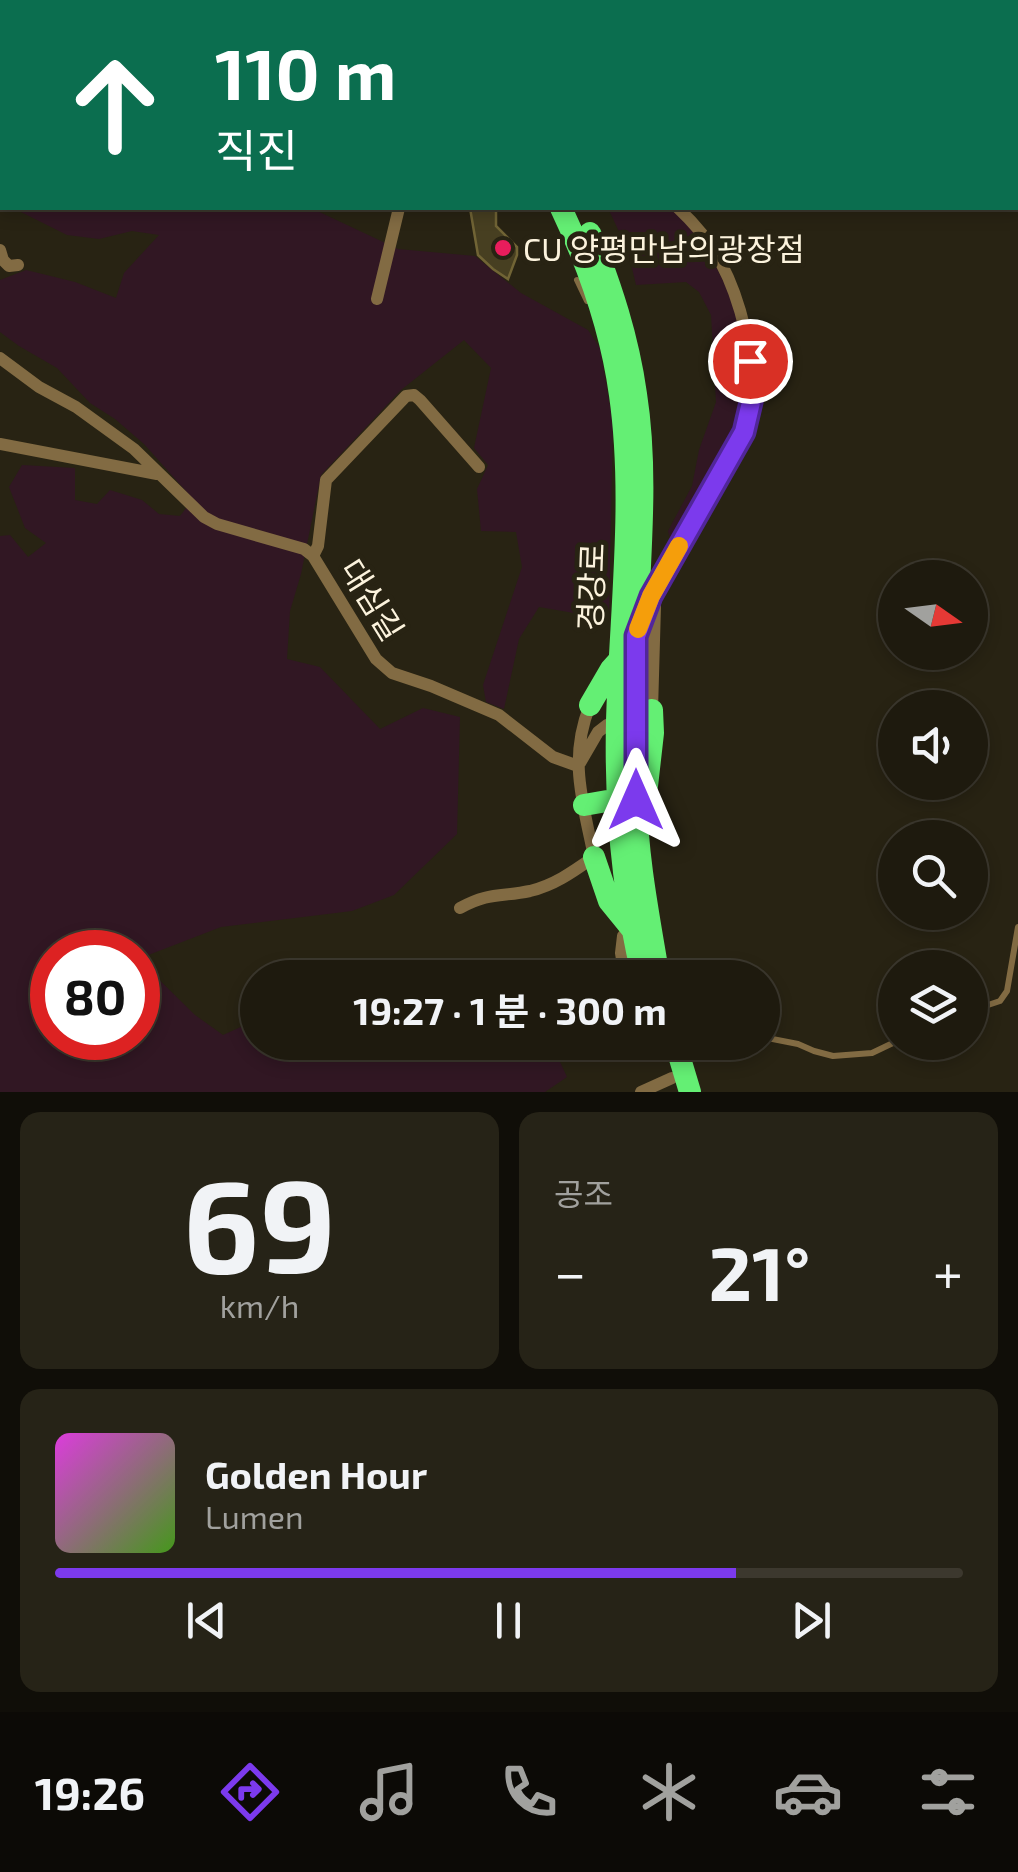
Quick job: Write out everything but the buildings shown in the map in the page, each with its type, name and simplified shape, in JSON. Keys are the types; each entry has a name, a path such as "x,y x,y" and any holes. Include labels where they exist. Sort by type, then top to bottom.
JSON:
{"highway":[{"name":"경강로","path":"562,210 597,294 615,364 622,414 625,467 617,725 656,960"},
{"name":"경강로","path":"579,210 624,328 640,430 642,503 627,800 631,928 639,960"},
{"path":"636,636 660,578"},
{"path":"590,706 620,659"},
{"path":"584,805 627,800 647,786 653,733 651,709"},
{"path":"594,856 610,902 631,928"},
{"path":"669,1060 680,1087"},
{"path":"676,1060 680,1087"}],"street":[{"path":"377,299 399,210"},
{"path":"651,709 653,626 660,578 744,432 752,398 744,329 730,282 712,248 683,210"},
{"path":"0,250 9,266 18,265"},
{"name":"대심길","path":"0,358 134,449 204,517 313,556 384,668 499,715 553,757 578,766"},
{"path":"313,556 318,546 326,480 406,396 414,395 420,400 479,466"},
{"path":"0,444 159,475"},
{"path":"460,908 492,894 528,892 562,880 594,856 578,766 578,744 590,706"},
{"path":"578,766 598,732 607,725"},
{"path":"623,960 623,936 631,928"},
{"path":"640,1092 680,1087"}],"lane":[{"path":"578,280 615,364"},
{"path":"988,1004 1000,1000 1007,991 1018,928"},
{"path":"780,1041 833,1056 878,1050"}],"shaded area":[{"path":"17,210 315,210 398,249 475,256 521,293 588,330 600,348 613,423 609,619 539,607 519,639 504,709 486,702 483,685 522,567 516,532 481,531 477,489 488,465 474,448 491,368 464,340 401,390 321,475 290,611 287,659 320,667 380,729 423,708 460,717 457,834 394,895 352,911 221,927 160,951 160,930 30,930 30,1060 160,1060 160,981 195,1015 223,1035 240,1027 240,1060 559,1060 567,1077 545,1092 0,1092 0,536 10,535 28,557 46,543 25,528 9,487 22,465 75,468 75,500 97,504 110,490 142,500 159,514 180,516 193,499 144,444 90,403 57,368 0,332 0,280 26,270 75,282 116,298 124,273 159,235 132,231 99,239 67,235"},
{"path":"609,210 678,210 705,245 742,328 750,398 745,415 673,550 668,531 692,486 699,450 716,402 711,315 699,292 686,282 636,285 628,251"}],"slow traffic":[{"path":"638,629 679,546"}],"place":[{"name":"CU 양평만남의광장점","path":"503,248"}],"route":[{"path":"636,800 636,636 651,596 744,432 752,398 750,361"}]}
